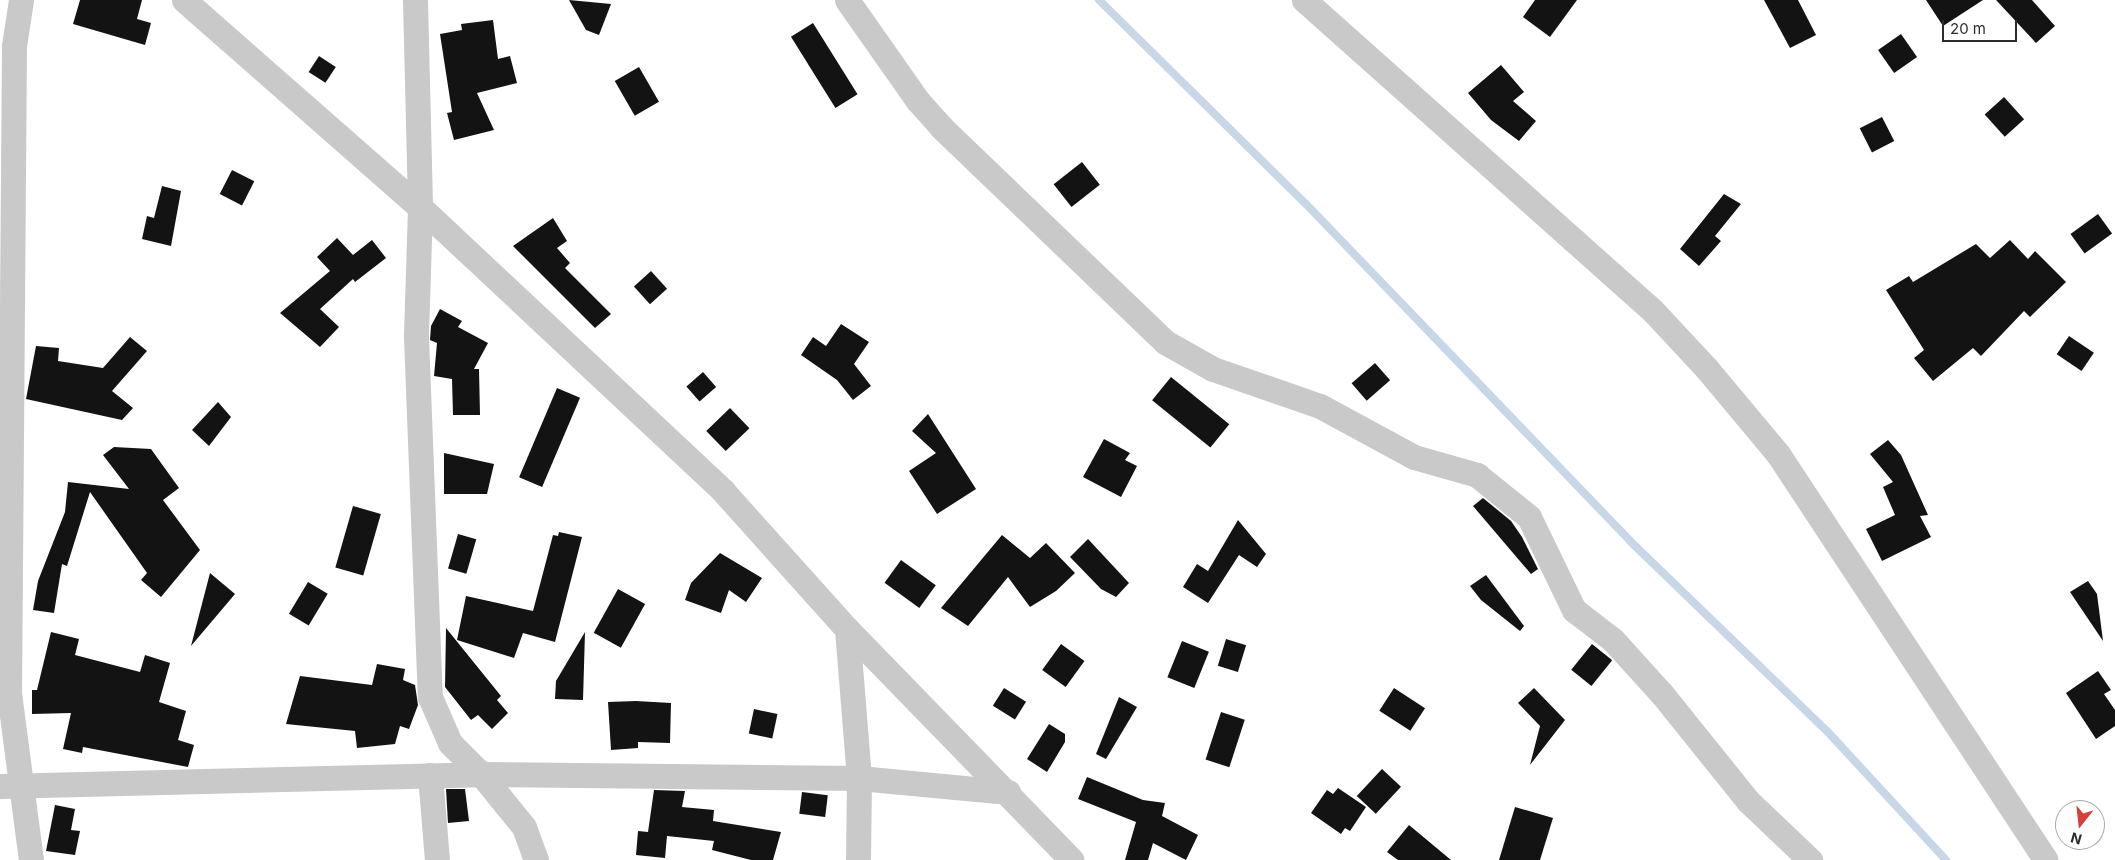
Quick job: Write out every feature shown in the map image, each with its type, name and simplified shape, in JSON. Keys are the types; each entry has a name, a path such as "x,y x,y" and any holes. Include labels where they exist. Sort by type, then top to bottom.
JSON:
{"street":[{"path":"21,0 7,50 4,690 9,786 31,860"},
{"path":"184,0 420,207 722,491 847,629 1008,792 1072,860"},
{"path":"415,0 420,207 416,337 430,696 450,743 481,774 524,826 536,860"},
{"path":"847,0 918,101 942,128 1165,342 1213,369 1320,406 1414,457 1477,474 1529,517 1574,610 1613,640 1662,694 1693,737 1748,801 1810,860"},
{"path":"1304,0 1653,311 1707,369 1778,454 2046,860"},
{"path":"847,629 859,778 858,860"},
{"path":"9,786 481,774 859,778 1008,792"},
{"path":"430,775 437,860"}],"building":[{"path":"80,0 142,0 137,19 151,23 145,45 73,24"},
{"path":"569,0 611,4 599,35 586,30"},
{"path":"1535,0 1577,0 1550,37 1523,17"},
{"path":"1764,0 1798,0 1816,35 1790,48"},
{"path":"1926,0 1983,0 1943,26"},
{"path":"1996,0 2032,0 2055,26 2036,43"},
{"path":"493,20 498,59 510,56 517,83 477,93 494,130 454,140 447,113 452,112 440,34 462,30 461,24"},
{"path":"813,23 858,94 835,108 791,37"},
{"path":"1901,34 1917,57 1894,73 1878,50"},
{"path":"319,56 336,67 325,83 309,72"},
{"path":"1501,65 1524,92 1513,101 1536,121 1519,141 1491,120 1468,93"},
{"path":"639,67 659,102 635,116 615,81"},
{"path":"2004,97 2024,119 2005,137 1985,114"},
{"path":"1882,117 1894,141 1872,152 1860,128"},
{"path":"1082,162 1100,185 1071,207 1054,184"},
{"path":"232,170 254,181 242,205 220,194"},
{"path":"162,186 181,191 171,246 142,239 147,216 154,218"},
{"path":"1724,194 1741,204 1715,236 1721,241 1699,266 1680,249"},
{"path":"2098,214 2112,233 2085,253 2070,234"},
{"path":"553,218 567,241 557,248 570,263 565,268 611,314 595,328 513,246"},
{"path":"337,238 353,255 372,240 386,258 355,282 353,279 320,309 339,327 320,347 280,313 330,271 317,257"},
{"path":"2010,240 2028,259 2035,251 2066,282 2030,317 2024,311 1981,356 1973,348 1933,381 1914,358 1924,350 1886,290 1909,276 1913,282 1976,244 1990,258"},
{"path":"651,271 667,289 650,304 634,286"},
{"path":"440,309 462,321 458,327 488,343 474,369 479,369 480,415 453,415 452,379 434,376 437,343 430,340 431,326"},
{"path":"841,324 869,342 854,364 871,386 853,400 837,380 801,355 813,337 826,346"},
{"path":"2069,336 2094,353 2082,371 2057,354"},
{"path":"130,337 147,351 112,391 133,408 122,420 26,399 36,346 59,348 58,361 103,368"},
{"path":"1375,363 1390,380 1367,401 1352,383"},
{"path":"703,372 716,387 700,402 686,386"},
{"path":"1171,377 1229,424 1210,448 1152,400"},
{"path":"557,388 580,398 542,487 519,477"},
{"path":"218,402 231,417 209,446 192,430"},
{"path":"730,408 749,428 726,451 706,431"},
{"path":"928,414 976,489 937,514 909,471 936,453 912,431"},
{"path":"1104,439 1130,453 1125,460 1137,466 1121,497 1083,477"},
{"path":"1888,440 1901,455 1928,515 1920,516 1931,537 1882,561 1866,529 1895,515 1883,487 1893,482 1870,454"},
{"path":"114,447 151,449 179,488 163,500 200,550 161,597 141,580 147,573 90,492 67,566 62,564 54,613 33,610 38,581 65,512 68,482 129,489 103,455"},
{"path":"444,453 494,464 487,494 444,494"},
{"path":"1483,498 1511,521 1522,537 1538,569 1531,574 1473,506"},
{"path":"353,506 381,514 363,576 335,568"},
{"path":"1238,520 1266,554 1257,567 1239,555 1208,603 1183,587 1197,564 1208,571"},
{"path":"559,532 582,537 555,642 523,633 514,658 457,640 466,596 533,611 553,535 558,536"},
{"path":"458,534 476,539 466,574 448,569"},
{"path":"1002,535 1030,558 1046,543 1075,573 1056,591 1030,607 1008,577 968,626 941,608"},
{"path":"1088,539 1129,583 1116,597 1101,589 1070,557"},
{"path":"720,553 762,578 746,602 729,590 721,613 685,600 691,583"},
{"path":"901,560 936,585 919,608 885,583"},
{"path":"210,573 235,594 191,646"},
{"path":"1486,575 1524,626 1520,631 1481,600 1470,586"},
{"path":"2088,581 2097,594 2103,641 2070,592"},
{"path":"308,582 328,594 309,626 289,614"},
{"path":"618,589 645,604 621,648 594,633"},
{"path":"446,628 501,696 497,700 508,713 492,729 478,715 471,720 445,687"},
{"path":"51,632 79,639 75,655 140,672 145,655 170,663 159,702 186,711 178,740 194,745 188,767 83,747 82,753 63,749 71,713 32,714 32,690 37,690"},
{"path":"585,632 583,700 555,699 556,681"},
{"path":"1226,639 1246,645 1238,672 1218,666"},
{"path":"1182,641 1209,652 1194,688 1167,677"},
{"path":"1061,644 1084,661 1066,687 1042,670"},
{"path":"1592,644 1612,660 1591,686 1571,670"},
{"path":"377,664 405,669 403,680 415,685 418,705 409,729 400,726 395,744 357,748 355,731 286,724 300,676 372,685"},
{"path":"2098,671 2111,690 2104,694 2115,710 2115,726 2096,739 2066,693"},
{"path":"1004,688 1026,702 1015,720 993,706"},
{"path":"1394,688 1425,708 1410,731 1379,711"},
{"path":"1534,688 1565,720 1530,765 1540,726 1518,703"},
{"path":"1119,697 1137,707 1106,759 1096,754"},
{"path":"608,702 671,703 670,743 638,742 638,748 611,750"},
{"path":"754,709 777,714 772,738 749,733"},
{"path":"1221,712 1245,720 1229,767 1206,760"},
{"path":"1049,724 1065,734 1065,742 1047,772 1027,759"},
{"path":"1382,769 1401,787 1376,814 1357,796"},
{"path":"1087,777 1143,800 1165,803 1162,816 1198,835 1186,860 1153,843 1148,860 1125,860 1136,822 1078,799"},
{"path":"1338,788 1366,807 1350,831 1345,828 1341,834 1311,813 1327,790 1333,794"},
{"path":"446,789 465,789 469,821 448,823"},
{"path":"654,790 685,791 682,807 714,810 713,821 781,832 773,860 751,860 712,850 714,841 667,836 665,858 636,855 638,831 648,832"},
{"path":"802,792 828,795 825,817 799,814"},
{"path":"55,805 75,809 71,830 80,831 75,855 46,851"},
{"path":"1515,807 1553,818 1540,860 1499,860"},
{"path":"1409,825 1451,860 1398,860 1387,852"}],"waterway":[{"path":"1099,0 1306,204 1630,541 1827,731 1946,860"}]}
